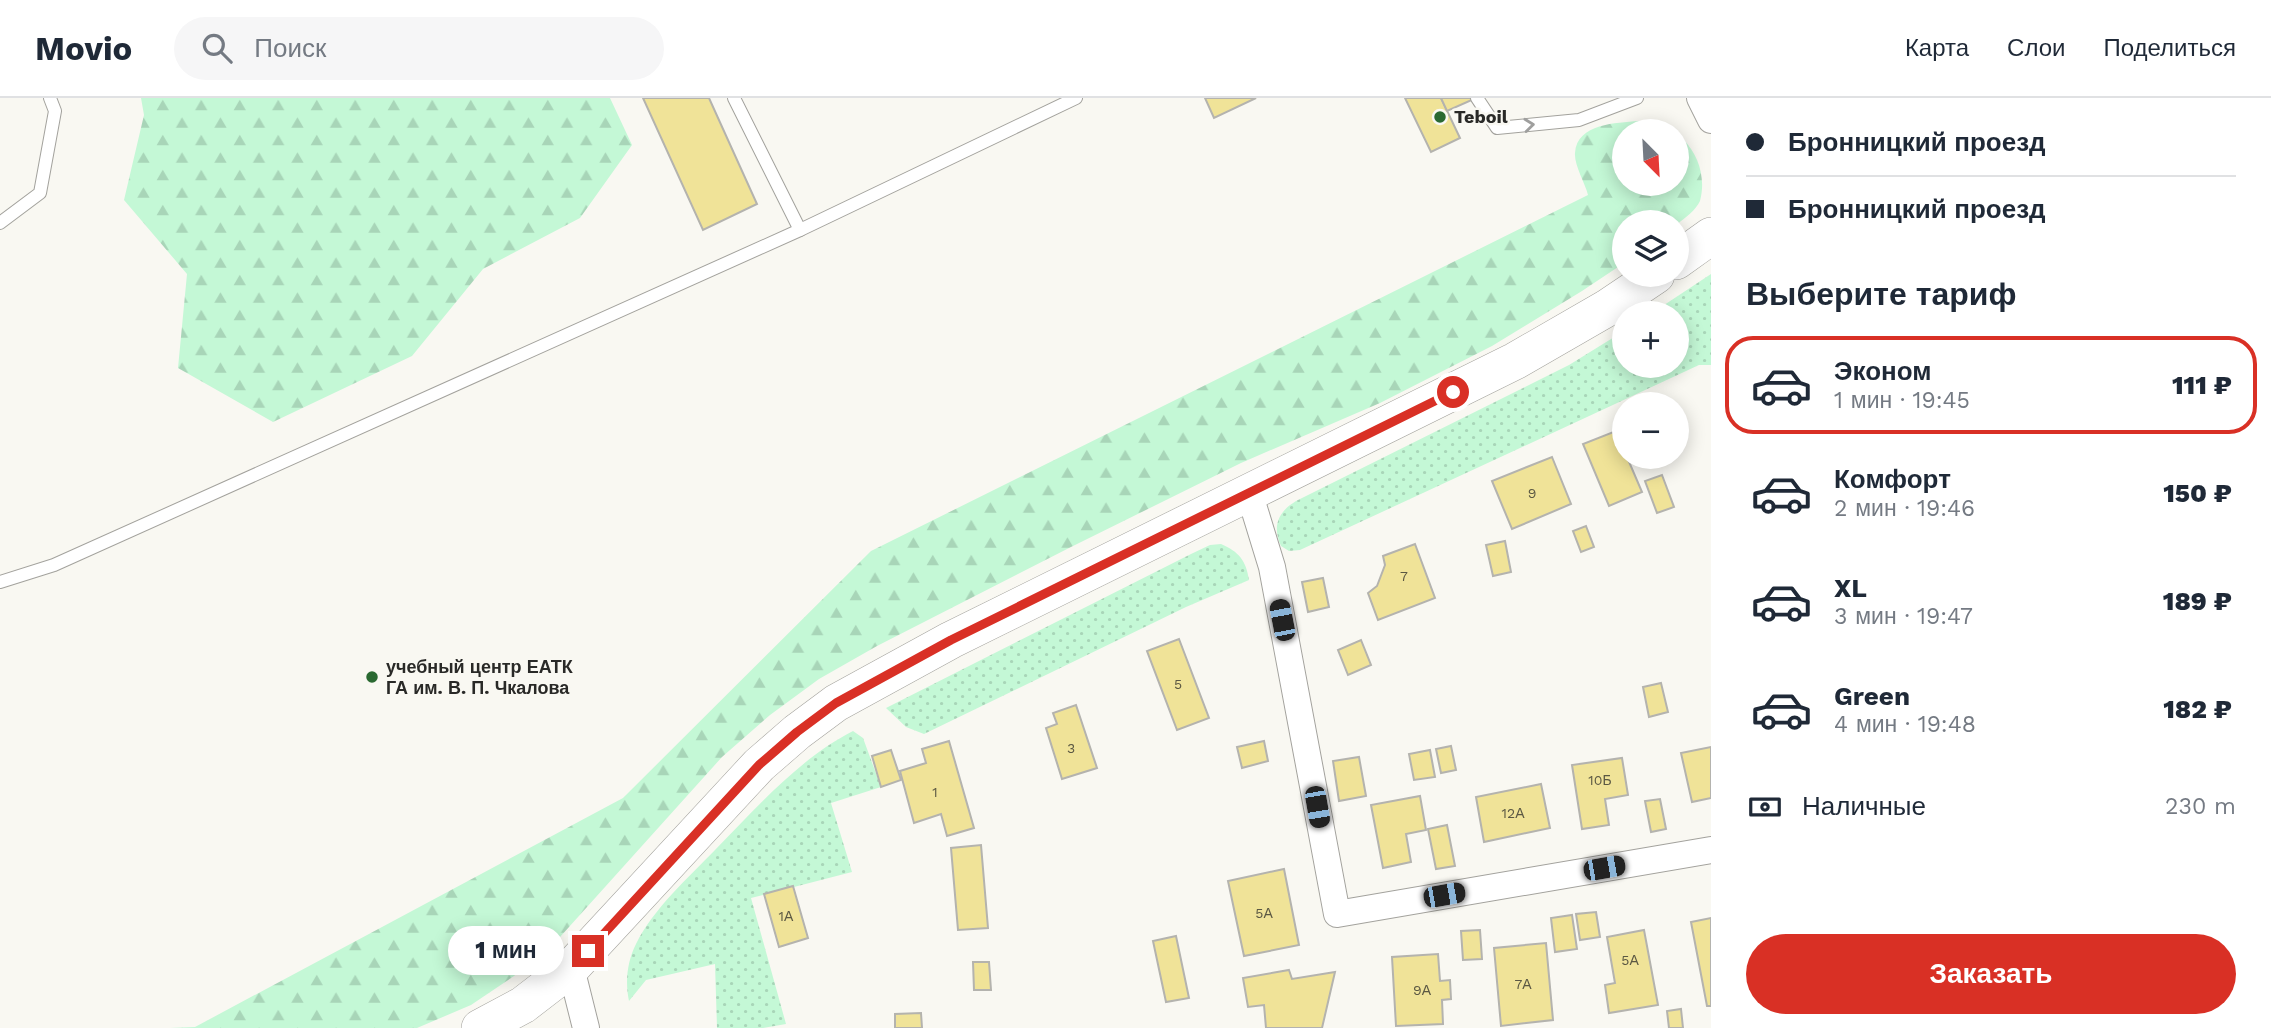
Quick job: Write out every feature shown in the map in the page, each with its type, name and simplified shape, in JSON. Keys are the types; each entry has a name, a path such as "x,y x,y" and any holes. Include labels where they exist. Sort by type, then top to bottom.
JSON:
{"main road":[{"path":"1689,252 1711,236"},
{"path":"480,1028 523,1005 571,968 751,773 797,732 836,703 951,640 1515,360 1607,308 1638,287"}],"street":[{"path":"1700,98 1711,121"},
{"path":"1249,492 1272,567 1337,914 1711,850"},
{"path":"571,968 586,1028"}],"lane":[{"path":"0,223 40,193 55,111 50,98"},
{"path":"734,98 800,230"},
{"path":"0,582 54,565 800,230 1076,98"},
{"path":"1477,98 1497,128 1579,120 1637,98"}],"green space":[{"path":"141,98 610,98 632,145 580,218 483,269 412,356 273,422 178,368 187,274 124,200 144,115"},
{"path":"1612,124 1612,196 1689,196 1689,146 1701,171 1702,185 1700,201 1693,211 1689,214 1689,210 1612,210 1612,271 1492,346 1380,403 1241,463 1071,547 877,646 819,679 770,715 722,757 560,937 514,976 471,1005 417,1028 170,1028 195,1027 623,798 871,551 1588,195 1576,163 1577,143 1590,130"},
{"path":"1711,274 1711,365 1699,365 1689,370 1689,301 1670,301"},
{"path":"1612,338 1612,378 1671,378 1641,392 1612,392 1612,405 1300,550 1289,551 1281,546 1277,532 1278,520 1296,501 1569,365"},
{"path":"1221,544 1241,558 1249,580 1186,607 924,734 906,727 886,708 1191,554 1210,545"},
{"path":"853,731 863,738 881,787 831,803 852,872 751,898 786,1024 763,1028 717,1028 715,964 646,980 629,1001 627,987 631,958 652,918 747,817 797,769"}],"building":[{"path":"643,98 709,98 757,204 703,230"},
{"path":"1205,98 1256,98 1214,118"},
{"path":"1405,98 1441,98 1460,138 1431,152"},
{"path":"1441,98 1476,98 1447,111"},
{"path":"1612,433 1612,469 1632,469 1642,492 1609,506 1583,444"},
{"path":"1552,457 1571,504 1512,529 1492,481"},
{"path":"1662,475 1674,507 1657,513 1645,481"},
{"path":"1586,526 1594,547 1581,552 1573,531"},
{"path":"1505,541 1511,572 1493,576 1486,545"},
{"path":"1415,544 1435,598 1378,620 1368,593 1377,586 1385,565 1383,556"},
{"path":"1323,578 1329,607 1308,612 1302,582"},
{"path":"1179,639 1209,718 1177,730 1147,651"},
{"path":"1361,640 1371,665 1348,675 1338,650"},
{"path":"1661,683 1668,712 1649,717 1643,687"},
{"path":"1076,705 1097,768 1062,779 1046,728 1057,724 1053,713"},
{"path":"949,741 974,828 947,836 941,814 914,823 900,771 926,763 922,749"},
{"path":"1264,741 1268,761 1242,768 1237,747"},
{"path":"1451,746 1456,770 1441,773 1436,749"},
{"path":"1711,747 1711,798 1692,802 1681,753"},
{"path":"891,750 901,780 881,787 872,756"},
{"path":"1430,750 1435,777 1414,780 1409,754"},
{"path":"1359,757 1366,796 1339,801 1333,761"},
{"path":"1622,758 1628,795 1605,799 1609,825 1582,829 1572,765"},
{"path":"1541,784 1550,828 1484,842 1476,797"},
{"path":"1420,796 1426,830 1406,834 1411,862 1383,868 1371,805"},
{"path":"1660,799 1666,829 1651,832 1645,801"},
{"path":"1447,825 1455,866 1436,869 1428,829"},
{"path":"981,845 988,928 958,930 951,848"},
{"path":"1284,869 1299,945 1244,956 1228,881"},
{"path":"793,886 808,938 779,947 764,894"},
{"path":"1596,912 1600,937 1580,940 1576,914"},
{"path":"1572,915 1577,949 1555,952 1551,918"},
{"path":"1711,918 1711,1006 1707,1006 1691,922"},
{"path":"1480,930 1482,959 1463,960 1461,931"},
{"path":"1644,930 1658,1005 1609,1013 1605,985 1615,983 1607,937"},
{"path":"1176,936 1189,998 1166,1002 1153,941"},
{"path":"1546,943 1553,1020 1501,1026 1494,948"},
{"path":"1438,954 1440,981 1450,980 1451,999 1442,1000 1443,1024 1396,1026 1392,957"},
{"path":"973,962 989,962 991,990 974,990"},
{"path":"1289,970 1292,979 1335,972 1322,1028 1266,1028 1264,1005 1248,1007 1243,978"},
{"path":"1681,1009 1683,1028 1669,1028 1667,1011"},
{"path":"921,1013 922,1028 895,1028 895,1014"}],"place":[{"name":"Teboil","path":"1440,117"},
{"name":"учебный центр ЕАТК ГА им. В. П. Чкалова","path":"372,677"}],"route":[{"path":"588,951 759,765 836,703 951,640 1453,392"}]}
